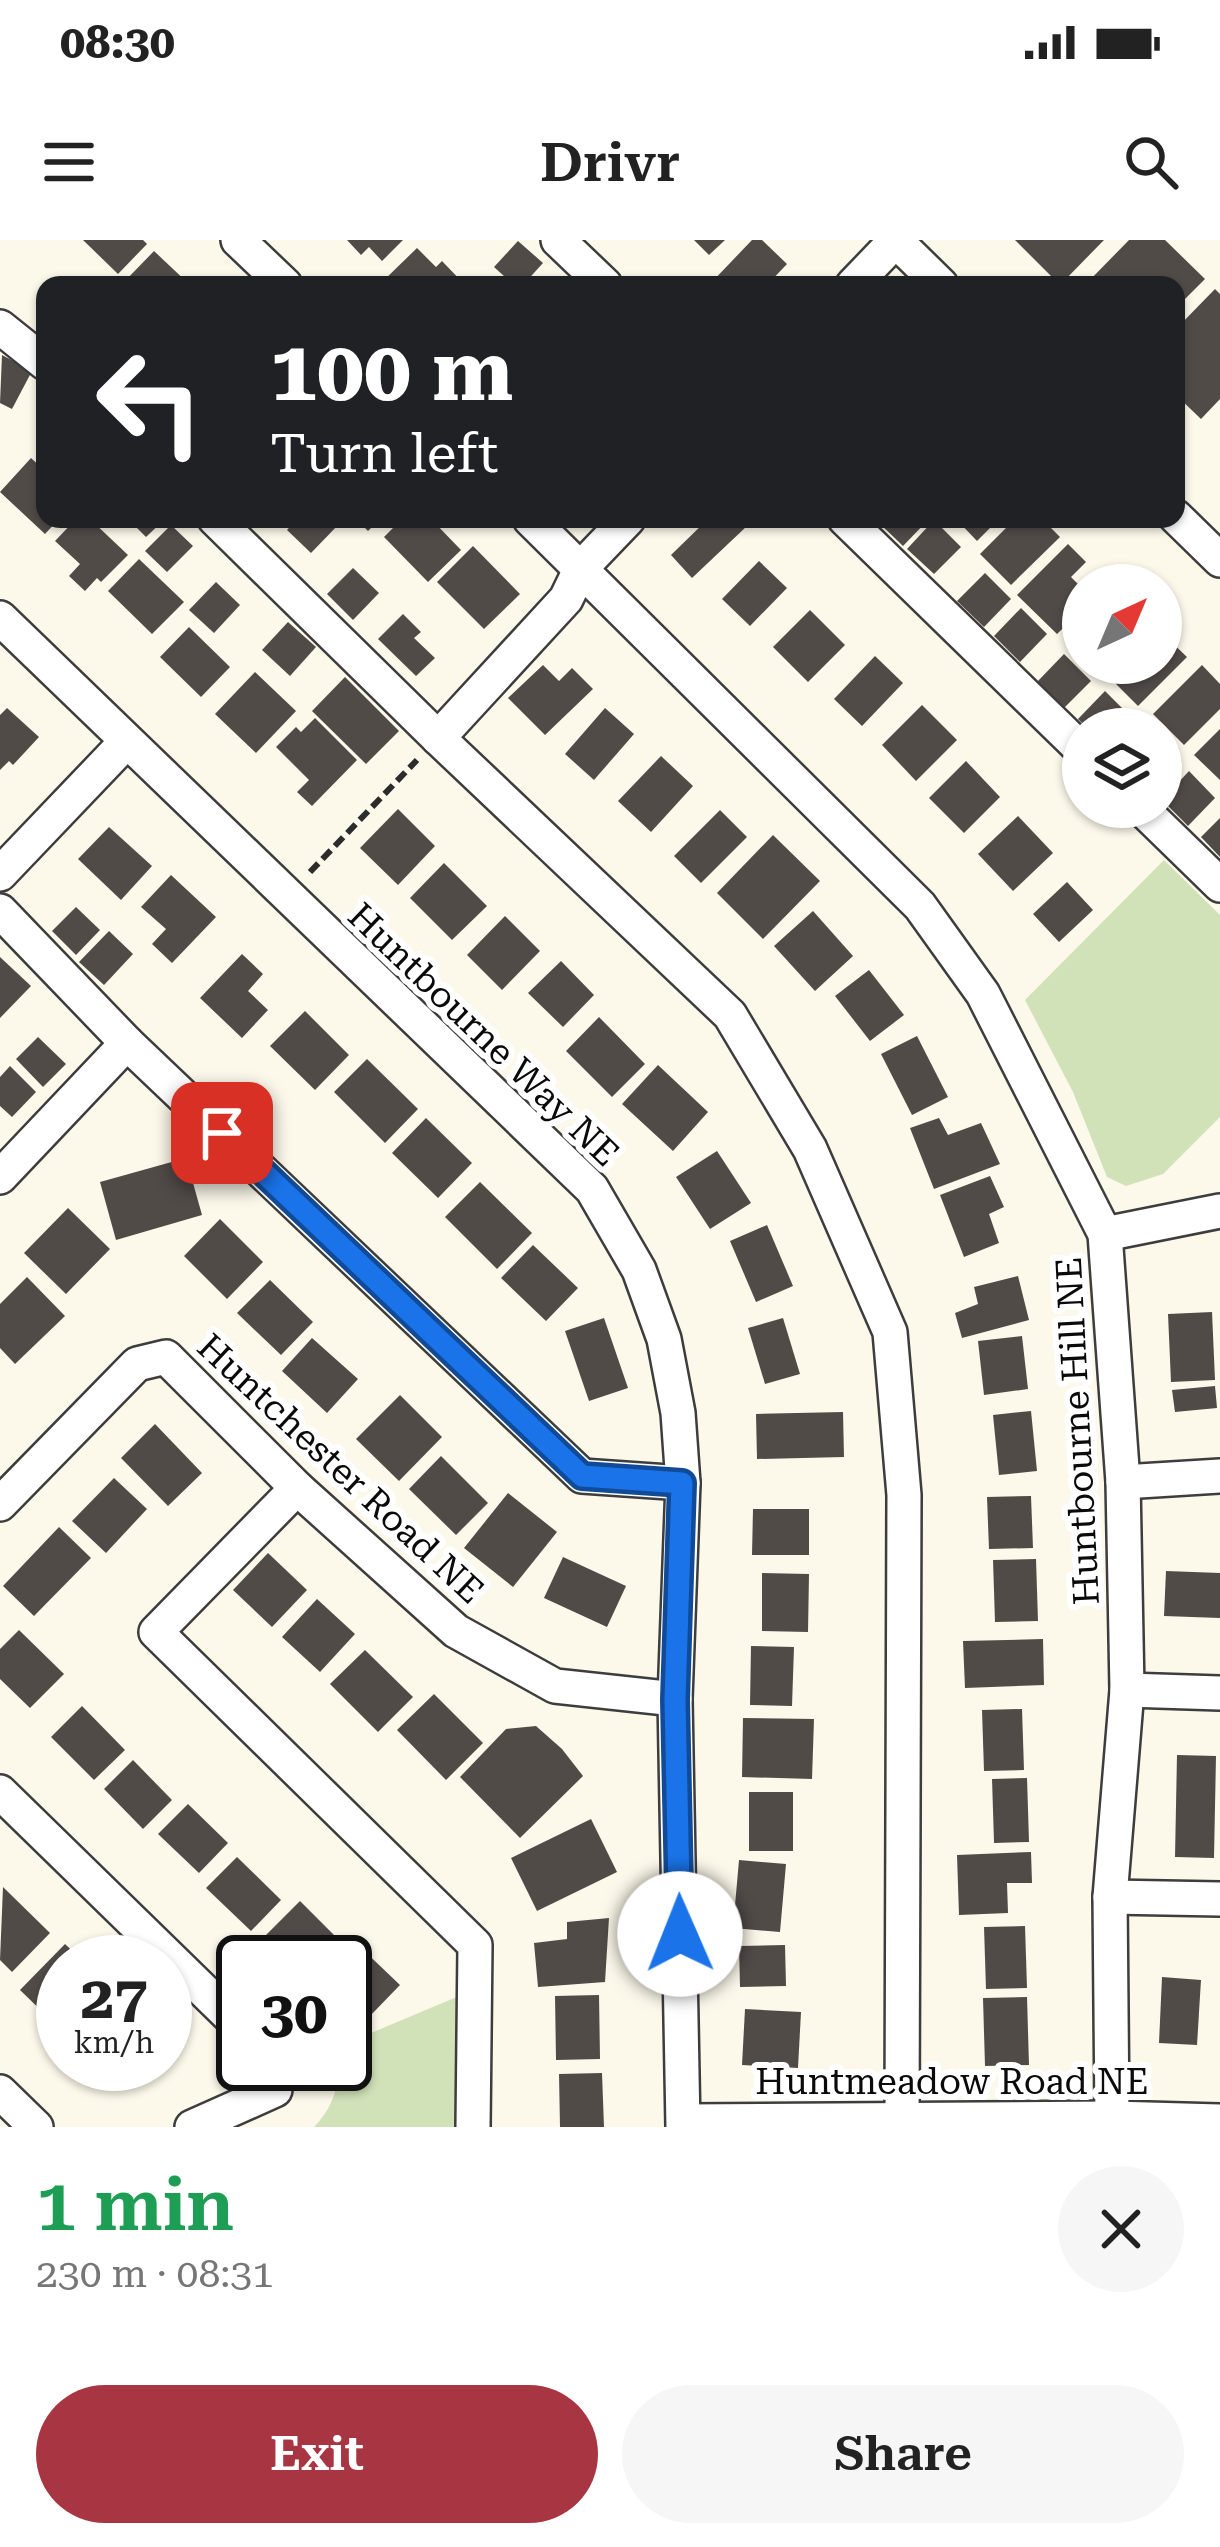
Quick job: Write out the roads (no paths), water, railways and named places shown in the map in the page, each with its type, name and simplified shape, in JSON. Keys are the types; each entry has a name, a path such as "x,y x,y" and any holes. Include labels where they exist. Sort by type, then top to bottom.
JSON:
{"street":[{"path":"238,240 276,276"},
{"path":"558,240 595,276"},
{"path":"862,276 896,240 932,276"},
{"path":"0,326 36,356"},
{"path":"1185,526 1220,560"},
{"path":"224,528 730,1015 811,1149 890,1333 904,1495 902,2120"},
{"name":"Huntbourne Hill NE","path":"539,528 920,906 983,994 1106,1234 1123,1482 1127,1690 1110,1897 1112,2118"},
{"path":"438,738 566,598 581,568 619,528"},
{"path":"854,528 1062,731"},
{"name":"Huntbourne Way NE","path":"0,618 592,1189 639,1270 664,1339 679,1413 682,1483 675,1700 683,2124"},
{"path":"0,874 126,742"},
{"path":"1162,828 1220,885"},
{"path":"0,910 127,1043 582,1476 682,1483"},
{"path":"0,1177 127,1043"},
{"path":"1106,1234 1220,1211"},
{"name":"Huntchester Road NE","path":"0,1504 137,1364 166,1357 297,1488 456,1631 555,1686 675,1700"},
{"path":"1123,1482 1220,1476"},
{"path":"297,1488 156,1632 475,1945 473,2127"},
{"path":"1127,1690 1220,1693"},
{"path":"0,1792 216,2003"},
{"path":"1110,1897 1220,1899"},
{"path":"192,2127 273,2091"},
{"path":"0,2092 36,2127"},
{"name":"Huntmeadow Road NE","path":"683,2124 1112,2118 1220,2121"}]}
